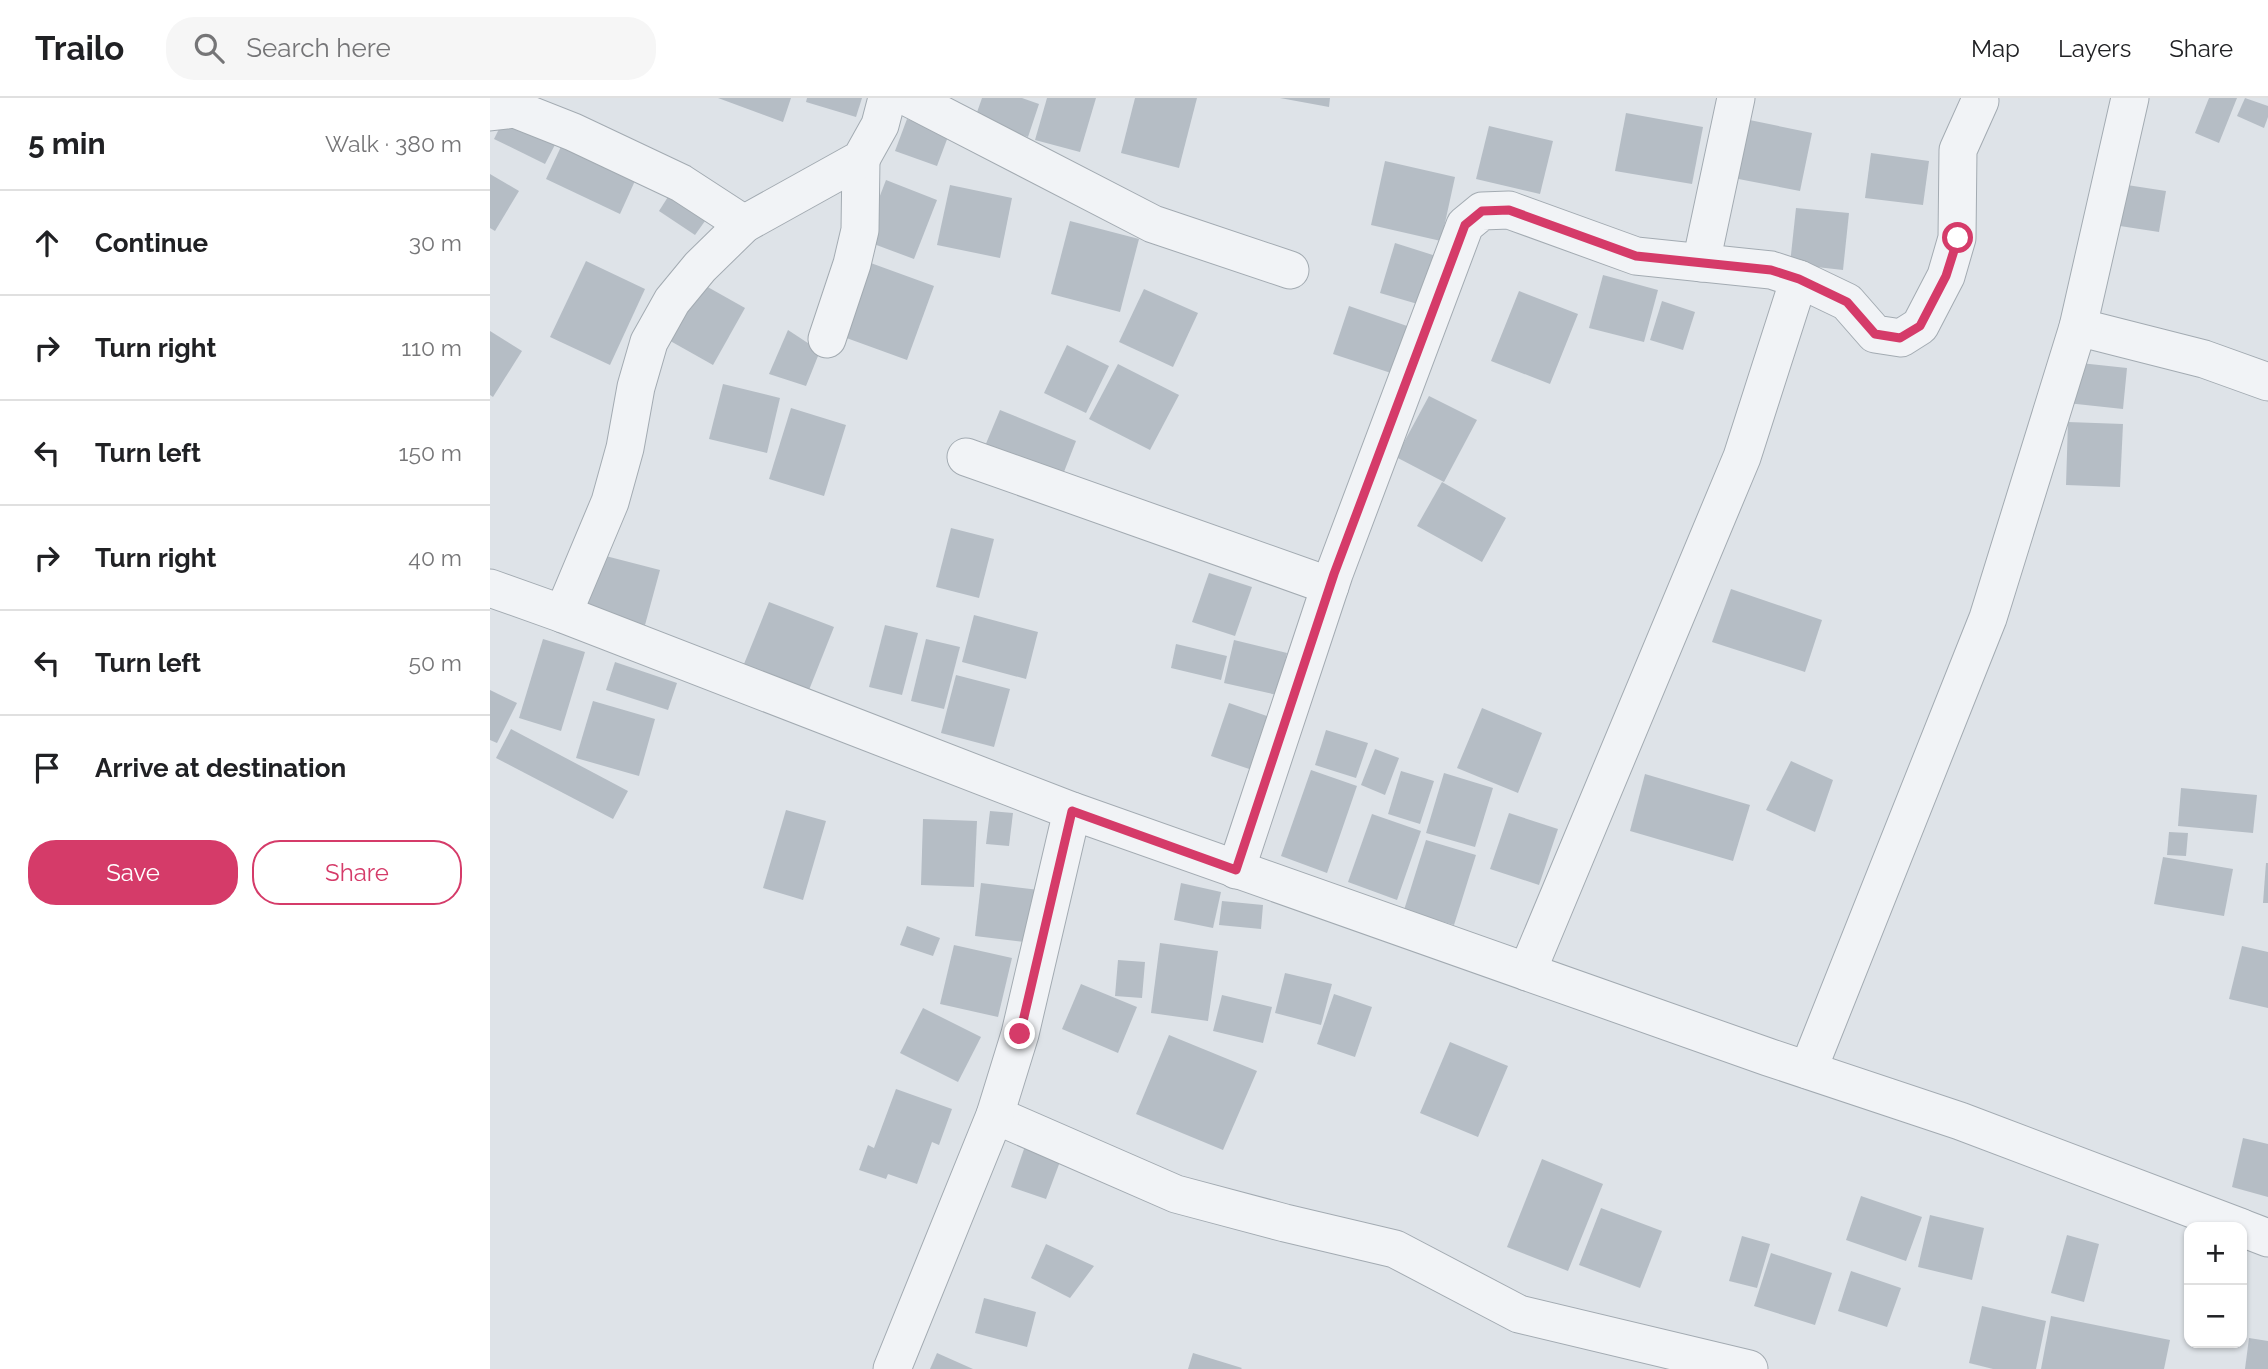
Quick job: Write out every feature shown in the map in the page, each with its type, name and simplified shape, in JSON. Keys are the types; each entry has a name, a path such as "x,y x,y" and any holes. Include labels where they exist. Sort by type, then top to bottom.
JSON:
{"street":[{"path":"827,339 852,264 860,230 861,159 880,125 887,98"},
{"path":"909,98 1153,224 1290,270"},
{"path":"1701,263 1736,98"},
{"path":"1808,1070 1988,618 2078,327 2130,98"},
{"path":"1236,870 1330,586 1465,225 1482,211 1509,210 1636,256 1771,270 1799,279 1847,302 1875,334 1900,338 1920,326 1946,276 1958,238 1958,150 1980,101"},
{"path":"490,112 515,108 573,132 681,183 744,224"},
{"path":"563,614 610,502 649,342 672,301 700,267 744,224 861,159"},
{"path":"1527,972 1742,457 1799,279"},
{"path":"2078,327 2204,359 2268,382"},
{"path":"966,457 1330,586"},
{"path":"490,588 1072,811 1960,1121 2225,1222"},
{"path":"892,1369 995,1115 1020,1034 1072,811"},
{"path":"995,1115 1177,1194 1395,1249 1519,1314 1749,1369"},
{"path":"2247,1230 2268,1238"}],"building":[{"path":"718,98 791,98 783,122"},
{"path":"807,98 862,98 856,117 806,102"},
{"path":"982,98 1022,98 1039,104 1028,137 975,118"},
{"path":"1047,98 1096,98 1080,152 1035,140"},
{"path":"1135,98 1197,98 1179,168 1121,153"},
{"path":"1280,98 1330,98 1329,107"},
{"path":"2209,98 2237,98 2219,143 2195,133"},
{"path":"2245,98 2268,106 2264,128 2237,116"},
{"path":"507,113 558,139 545,164 494,139"},
{"path":"1626,113 1703,127 1692,184 1615,171"},
{"path":"1735,117 1812,133 1800,191 1723,176"},
{"path":"907,119 949,134 937,166 895,151"},
{"path":"1489,126 1553,141 1540,194 1476,179"},
{"path":"565,138 639,172 620,214 546,179"},
{"path":"1871,153 1929,161 1923,205 1865,198"},
{"path":"1385,161 1455,177 1441,241 1371,225"},
{"path":"490,174 519,191 495,231 490,228"},
{"path":"886,180 937,200 914,259 863,240"},
{"path":"2114,183 2166,191 2159,232 2107,224"},
{"path":"950,185 1012,198 1000,258 937,245"},
{"path":"673,189 710,214 695,235 659,211"},
{"path":"1796,208 1849,213 1843,270 1790,264"},
{"path":"1070,221 1139,239 1120,312 1051,294"},
{"path":"1395,243 1436,256 1421,305 1380,293"},
{"path":"586,261 645,289 610,365 550,337"},
{"path":"868,262 934,286 907,360 841,336"},
{"path":"1603,275 1658,290 1644,342 1589,328"},
{"path":"697,281 745,308 713,365 665,338"},
{"path":"1144,289 1198,313 1173,367 1119,342"},
{"path":"1519,291 1578,314 1550,384 1491,361"},
{"path":"1662,301 1695,312 1683,350 1650,340"},
{"path":"1349,306 1410,327 1394,374 1333,354"},
{"path":"788,330 820,351 806,386 769,374"},
{"path":"490,331 522,351 493,397 490,395"},
{"path":"1067,345 1109,366 1086,413 1044,393"},
{"path":"2071,362 2127,368 2123,409 2067,403"},
{"path":"1118,364 1179,395 1150,450 1089,419"},
{"path":"723,384 780,398 767,453 709,439"},
{"path":"1429,396 1477,420 1444,482 1396,457"},
{"path":"791,408 846,425 824,496 769,479"},
{"path":"1000,410 1076,441 1062,477 985,446"},
{"path":"2068,422 2123,424 2120,487 2066,485"},
{"path":"1442,482 1506,518 1482,562 1417,526"},
{"path":"951,528 994,539 979,598 936,587"},
{"path":"598,554 660,570 645,625 584,610"},
{"path":"1209,573 1252,587 1235,636 1192,622"},
{"path":"1731,589 1822,620 1805,672 1712,642"},
{"path":"769,602 834,627 809,690 744,664"},
{"path":"974,615 1038,632 1026,679 962,662"},
{"path":"885,625 918,633 902,695 869,687"},
{"path":"543,639 585,652 561,731 519,718"},
{"path":"926,639 960,647 944,709 911,701"},
{"path":"1234,640 1287,653 1277,695 1224,683"},
{"path":"1176,644 1227,656 1221,680 1171,668"},
{"path":"615,662 677,683 668,710 606,690"},
{"path":"956,675 1010,689 994,747 941,733"},
{"path":"490,690 517,703 497,743 490,740"},
{"path":"593,701 655,719 639,776 576,758"},
{"path":"1229,703 1276,719 1258,772 1211,756"},
{"path":"1482,708 1542,733 1518,793 1457,768"},
{"path":"511,729 628,791 613,819 496,758"},
{"path":"1326,730 1368,743 1356,778 1315,765"},
{"path":"1375,749 1399,758 1385,795 1361,785"},
{"path":"1791,761 1833,780 1815,832 1766,810"},
{"path":"1311,770 1357,786 1327,873 1281,856"},
{"path":"1401,771 1434,781 1420,824 1388,814"},
{"path":"1444,773 1493,788 1475,847 1426,833"},
{"path":"1645,774 1750,805 1733,861 1630,831"},
{"path":"2181,788 2257,795 2253,833 2178,826"},
{"path":"786,810 826,821 803,900 763,888"},
{"path":"990,811 1013,813 1009,846 986,844"},
{"path":"1509,813 1558,829 1539,885 1490,869"},
{"path":"1372,814 1421,831 1397,900 1348,882"},
{"path":"923,819 977,821 974,887 921,885"},
{"path":"2169,832 2188,833 2186,856 2167,855"},
{"path":"1426,840 1476,855 1454,925 1404,910"},
{"path":"2163,857 2233,869 2224,916 2154,904"},
{"path":"2266,863 2268,903 2263,903"},
{"path":"981,883 1039,890 1033,943 975,936"},
{"path":"1181,883 1221,892 1213,928 1174,920"},
{"path":"1222,901 1263,905 1261,929 1219,925"},
{"path":"907,926 940,938 933,956 900,945"},
{"path":"1160,943 1218,951 1208,1021 1151,1013"},
{"path":"954,945 1012,958 998,1017 940,1004"},
{"path":"2242,946 2268,952 2268,1008 2229,999"},
{"path":"1118,960 1145,962 1142,998 1115,996"},
{"path":"1285,973 1332,984 1321,1025 1275,1013"},
{"path":"1081,984 1137,1007 1118,1053 1062,1029"},
{"path":"1334,994 1372,1007 1355,1057 1317,1044"},
{"path":"1222,995 1272,1007 1263,1043 1213,1031"},
{"path":"923,1008 981,1037 958,1082 900,1053"},
{"path":"1169,1035 1257,1071 1223,1150 1136,1114"},
{"path":"1450,1042 1508,1066 1478,1137 1420,1113"},
{"path":"896,1089 952,1109 939,1145 932,1142 917,1184 888,1174 886,1179 859,1170 868,1145 874,1148"},
{"path":"2243,1138 2268,1144 2268,1197 2232,1187"},
{"path":"1025,1146 1061,1159 1046,1199 1011,1187"},
{"path":"1542,1159 1603,1184 1568,1271 1507,1247"},
{"path":"1861,1196 1922,1217 1906,1261 1846,1240"},
{"path":"1601,1208 1662,1231 1640,1288 1579,1265"},
{"path":"1930,1215 1984,1228 1972,1280 1918,1267"},
{"path":"2067,1235 2099,1244 2084,1302 2051,1293"},
{"path":"1742,1236 1770,1244 1757,1288 1729,1281"},
{"path":"1046,1244 1094,1266 1070,1298 1031,1278"},
{"path":"1771,1253 1832,1273 1815,1325 1754,1306"},
{"path":"1851,1271 1901,1288 1887,1327 1838,1311"},
{"path":"984,1298 1036,1312 1027,1347 975,1333"},
{"path":"1982,1306 2046,1321 2036,1369 1993,1369 1969,1363"},
{"path":"2051,1316 2170,1340 2164,1369 2041,1369"},
{"path":"2249,1338 2268,1341 2268,1369 2245,1369"},
{"path":"937,1353 973,1369 930,1369"},
{"path":"1193,1353 1242,1368 1188,1369"}],"route":[{"path":"1020,1034 1072,811 1236,870 1334,574 1465,225 1482,211 1509,210 1636,256 1771,270 1799,279 1847,302 1875,334 1900,338 1920,326 1946,276 1958,238"}]}
